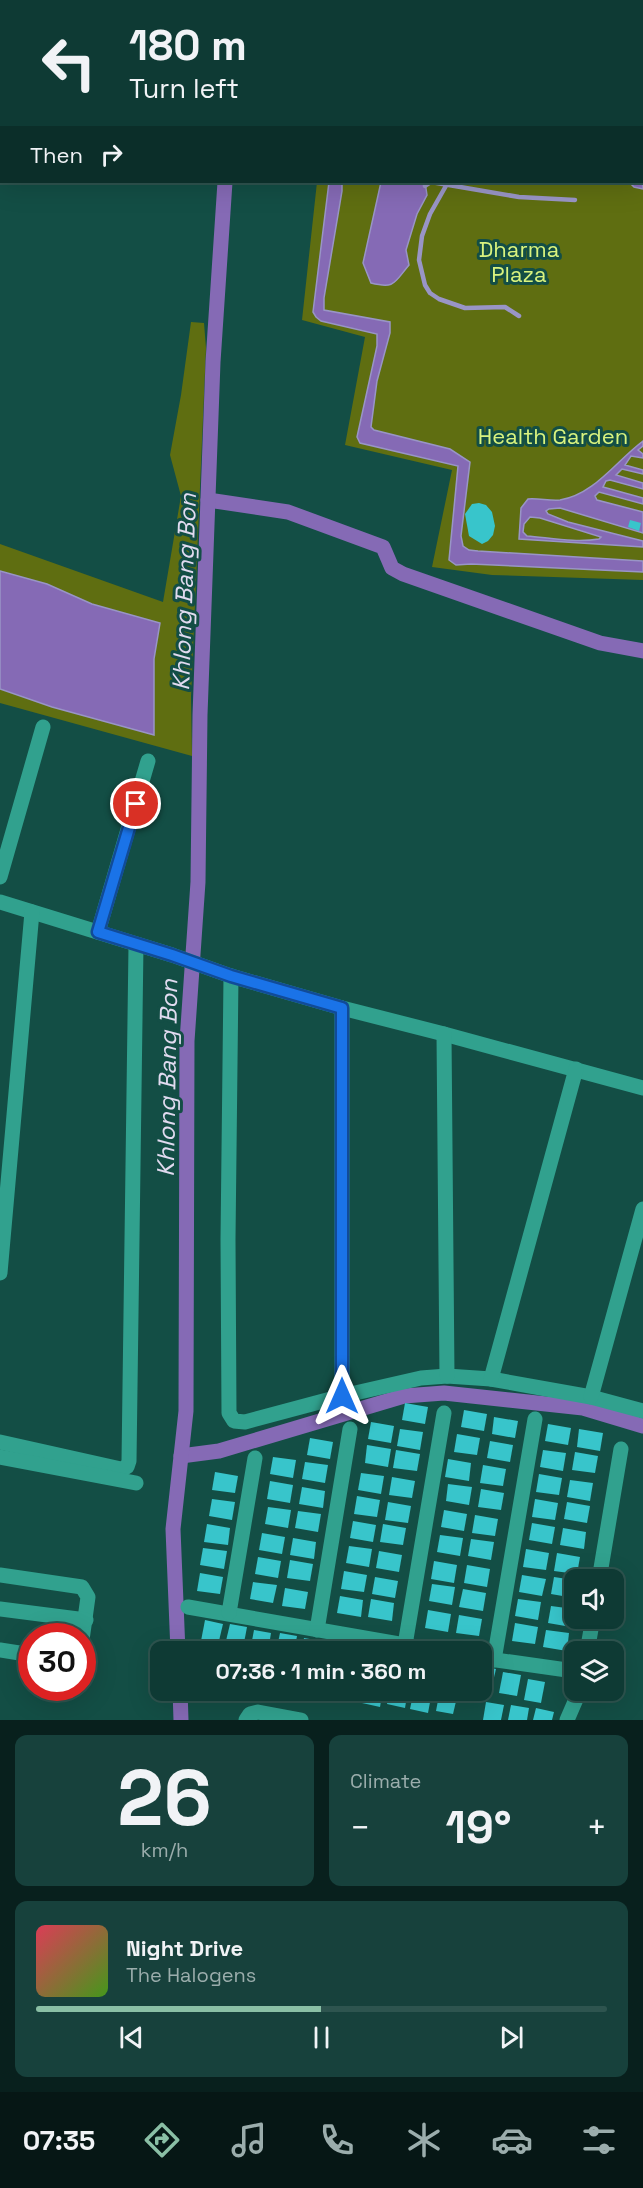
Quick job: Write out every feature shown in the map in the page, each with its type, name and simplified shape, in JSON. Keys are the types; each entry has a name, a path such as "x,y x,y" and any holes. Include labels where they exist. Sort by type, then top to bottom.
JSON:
{"street":[{"path":"0,877 43,727"},
{"path":"98,932 148,761"},
{"path":"0,902 342,1008 643,1088"},
{"path":"0,1273 32,912"},
{"path":"0,1442 121,1468 127,1467 129,1461 136,945"},
{"path":"224,973 229,1413 234,1421 246,1422 342,1396 421,1378 447,1376 491,1378 591,1397 643,1411"},
{"path":"342,1008 342,1396"},
{"path":"444,1034 447,1376"},
{"path":"491,1378 576,1069"},
{"path":"591,1397 643,1209"},
{"path":"406,1641 444,1413"},
{"path":"492,1641 535,1419"},
{"path":"316,1630 350,1429"},
{"path":"601,1569 621,1449"},
{"path":"0,1457 136,1483"},
{"path":"229,1613 255,1458"},
{"path":"0,1575 82,1587 88,1597 85,1623"},
{"path":"188,1607 381,1641"},
{"path":"0,1609 86,1620"},
{"path":"0,1650 18,1653"},
{"path":"492,1660 564,1670"},
{"path":"567,1720 575,1701"},
{"path":"246,1720 250,1714 258,1712 301,1720"}],"green space":[{"path":"317,183 643,183 643,580 492,575 432,567 452,470 345,445 365,337 302,320"},
{"path":"191,322 204,323 206,348 191,697 192,756 0,703 0,689 52,707 154,734 154,659 160,623 92,604 47,584 0,571 0,544 163,602 181,496 170,455"}],"shaded area":[{"path":"329,183 342,183 324,310 390,322 390,333 377,381 371,427 374,430 450,449 470,462 461,536 463,546 469,550 478,551 643,561 643,572 456,565 449,560 458,466 360,443 357,437 377,346 377,334 321,321 313,312"},
{"path":"381,183 425,183 427,195 417,214 406,250 409,265 397,280 390,285 385,285 371,283 363,263"},
{"path":"630,183 643,183 643,189 634,187"},
{"path":"643,441 643,446 638,450 643,454 643,458 631,456 625,465 643,470 643,474 622,469 616,475 643,483 643,489 610,480 606,481 603,487 643,498 643,504 599,492 595,496 597,500 643,512 643,533 560,508 546,511 568,522 643,541 643,547 519,539 521,508 528,499 560,500 572,497 594,484","holes":["530,517 601,537 599,539 563,540 527,536 523,532 524,524"]},
{"path":"0,571 47,584 92,604 160,623 154,659 154,735 52,707 0,689"}],"building":[{"path":"472,504 486,505 492,512 495,526 493,535 482,544 469,536 465,514"},
{"path":"630,520 641,523 639,531 628,527"},
{"path":"405,1403 428,1407 425,1424 402,1420"},
{"path":"464,1410 487,1414 484,1431 461,1427"},
{"path":"494,1417 518,1421 515,1438 492,1434"},
{"path":"371,1422 394,1426 391,1443 368,1439"},
{"path":"548,1424 571,1428 568,1445 545,1441"},
{"path":"400,1429 423,1432 420,1450 397,1446"},
{"path":"579,1429 603,1433 600,1451 577,1447"},
{"path":"457,1434 480,1438 477,1455 454,1452"},
{"path":"310,1438 333,1442 330,1459 307,1455"},
{"path":"490,1441 513,1445 510,1462 487,1458"},
{"path":"367,1445 391,1449 388,1467 365,1463"},
{"path":"396,1450 420,1454 417,1471 393,1468"},
{"path":"543,1450 566,1453 563,1471 540,1467"},
{"path":"575,1452 598,1456 595,1473 572,1470"},
{"path":"273,1457 296,1460 293,1478 270,1474"},
{"path":"448,1459 471,1463 469,1481 445,1477"},
{"path":"305,1462 328,1465 325,1483 302,1479"},
{"path":"483,1465 506,1469 503,1486 480,1483"},
{"path":"215,1472 238,1476 235,1493 212,1490"},
{"path":"361,1473 384,1476 381,1494 358,1490"},
{"path":"539,1474 562,1478 559,1495 536,1492"},
{"path":"392,1477 415,1481 412,1498 389,1495"},
{"path":"570,1480 593,1483 590,1501 567,1497"},
{"path":"270,1481 293,1485 290,1503 267,1499"},
{"path":"448,1484 472,1487 469,1505 446,1501"},
{"path":"302,1487 325,1491 323,1508 299,1504"},
{"path":"481,1489 504,1493 501,1510 478,1507"},
{"path":"357,1496 380,1500 377,1517 354,1514"},
{"path":"212,1499 235,1502 232,1520 209,1516"},
{"path":"535,1499 558,1503 555,1520 532,1517"},
{"path":"388,1502 411,1506 408,1523 385,1520"},
{"path":"567,1502 590,1506 587,1523 564,1519"},
{"path":"268,1507 291,1510 288,1528 265,1524"},
{"path":"444,1510 467,1514 464,1531 441,1527"},
{"path":"298,1511 321,1514 318,1532 295,1528"},
{"path":"475,1515 498,1519 495,1536 472,1533"},
{"path":"353,1521 376,1525 373,1542 350,1538"},
{"path":"532,1523 555,1527 552,1544 529,1540"},
{"path":"207,1524 230,1528 228,1545 204,1542"},
{"path":"383,1524 406,1528 403,1545 380,1542"},
{"path":"563,1528 586,1532 584,1549 560,1545"},
{"path":"262,1533 285,1537 282,1554 259,1550"},
{"path":"440,1535 463,1538 460,1556 437,1552"},
{"path":"293,1538 316,1542 314,1559 290,1555"},
{"path":"471,1539 494,1542 491,1560 468,1556"},
{"path":"349,1546 372,1549 369,1567 346,1563"},
{"path":"203,1548 227,1551 224,1569 200,1565"},
{"path":"526,1549 549,1553 546,1570 523,1567"},
{"path":"379,1551 402,1555 399,1572 376,1568"},
{"path":"557,1553 580,1557 578,1569 564,1569 564,1572 554,1571"},
{"path":"258,1557 281,1561 278,1578 255,1574"},
{"path":"290,1560 313,1564 310,1581 287,1578"},
{"path":"434,1561 457,1565 454,1583 431,1579"},
{"path":"467,1565 490,1569 487,1587 464,1583"},
{"path":"344,1571 367,1575 364,1592 341,1589"},
{"path":"200,1573 223,1577 220,1594 197,1591"},
{"path":"522,1575 546,1579 542,1596 519,1592"},
{"path":"375,1577 398,1581 395,1598 372,1594"},
{"path":"554,1577 564,1578 564,1596 551,1594"},
{"path":"253,1582 277,1585 273,1603 250,1599"},
{"path":"432,1584 455,1587 452,1605 429,1601"},
{"path":"285,1588 308,1592 305,1609 282,1606"},
{"path":"463,1589 486,1593 483,1611 459,1607"},
{"path":"340,1596 363,1600 361,1617 337,1613"},
{"path":"371,1599 394,1603 392,1621 368,1617"},
{"path":"518,1599 541,1602 538,1620 515,1616"},
{"path":"551,1606 564,1608 564,1626 548,1623"},
{"path":"428,1610 451,1614 448,1632 425,1628"},
{"path":"459,1615 482,1619 479,1636 456,1633"},
{"path":"205,1620 223,1624 219,1641 201,1641"},
{"path":"515,1623 538,1627 535,1644 512,1641"},
{"path":"230,1624 247,1627 244,1641 226,1641"},
{"path":"254,1630 271,1633 270,1641 252,1641"},
{"path":"546,1630 569,1633 568,1641 564,1641 564,1650 543,1647"},
{"path":"280,1633 297,1636 296,1641 278,1641"},
{"path":"304,1638 321,1641 303,1641"},
{"path":"492,1668 496,1669 492,1686"},
{"path":"503,1672 521,1675 517,1696 499,1693"},
{"path":"528,1679 545,1682 541,1703 524,1700"},
{"path":"362,1701 381,1701 380,1707 362,1703"},
{"path":"388,1701 406,1701 405,1708 387,1704"},
{"path":"412,1701 430,1701 428,1713 410,1709"},
{"path":"438,1701 456,1701 453,1714 436,1711"},
{"path":"486,1702 504,1705 501,1720 483,1720"},
{"path":"511,1705 529,1708 527,1720 508,1720"},
{"path":"536,1708 554,1712 552,1720 533,1720"}],"waterway":[{"name":"Khlong Bang Bon","path":"178,1641 173,1529 186,1411 187,1041 198,882 200,715 213,362 225,183"},
{"path":"425,186 430,183"},
{"path":"437,183 519,197 575,200"},
{"path":"447,184 430,214 422,236 419,260 425,285 430,293 439,299 465,308 505,307 519,316"},
{"path":"208,500 288,512 383,547 392,568 403,574 600,643 643,651"},
{"path":"181,1456 219,1451 404,1396 444,1393 583,1408 643,1426"},
{"name":"Khlong Bang Bon","path":"180,1701 181,1720"}],"route":[{"path":"136,804 98,932 231,976 342,1008 342,1396"}],"park label":[{"name":"Dharma Plaza","path":"519,262"},
{"name":"Health Garden","path":"553,436"}]}
